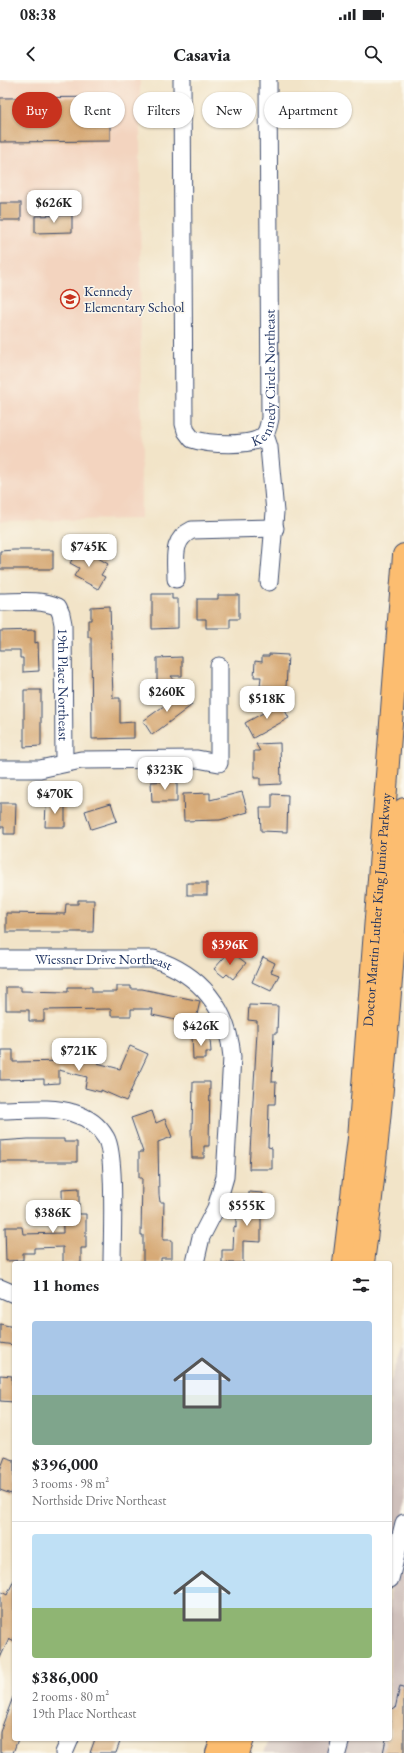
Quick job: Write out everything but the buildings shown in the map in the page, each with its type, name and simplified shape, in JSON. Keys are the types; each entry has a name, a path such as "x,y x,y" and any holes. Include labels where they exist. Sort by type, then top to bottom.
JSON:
{"highway":[{"name":"Doctor Martin Luther King Junior Parkway","path":"344,1261 361,1114 404,555"},
{"name":"Doctor Martin Luther King Junior Parkway","path":"363,1261 372,1197 404,809"},
{"path":"217,1753 221,1741"},
{"path":"238,1753 242,1741"}],"street":[{"name":"Kennedy Circle Northeast","path":"182,80 184,424 186,431 192,439 200,442 248,443 256,441 265,435 270,418 268,80"},
{"path":"265,435 270,454 275,506 275,528 269,582"},
{"path":"176,579 176,548 179,540 188,531 202,528 275,528"},
{"name":"19th Place Northeast","path":"0,602 40,602 58,607 61,614 63,624 64,763"},
{"path":"0,769 40,769 81,760 189,759 218,763 218,666"},
{"name":"Wiessner Drive Northeast","path":"0,959 154,959 170,965 200,985 221,1013 231,1043 232,1071 225,1177 216,1208 201,1237 195,1261"},
{"path":"0,1110 52,1110 72,1112 87,1118 107,1139 111,1157 112,1261"},
{"path":"0,1288 12,1293"},
{"path":"392,1571 404,1523"},
{"path":"64,1753 69,1741"},
{"path":"336,1753 341,1741"}],"shaded area":[{"name":"Kennedy Elementary School","path":"0,80 140,80 140,92 133,92 133,128 140,128 141,519 0,521"},
{"path":"404,1342 404,1753 264,1753 268,1741 392,1741 392,1377"}],"place":[{"name":"Kennedy Elementary School","path":"70,299"}]}
